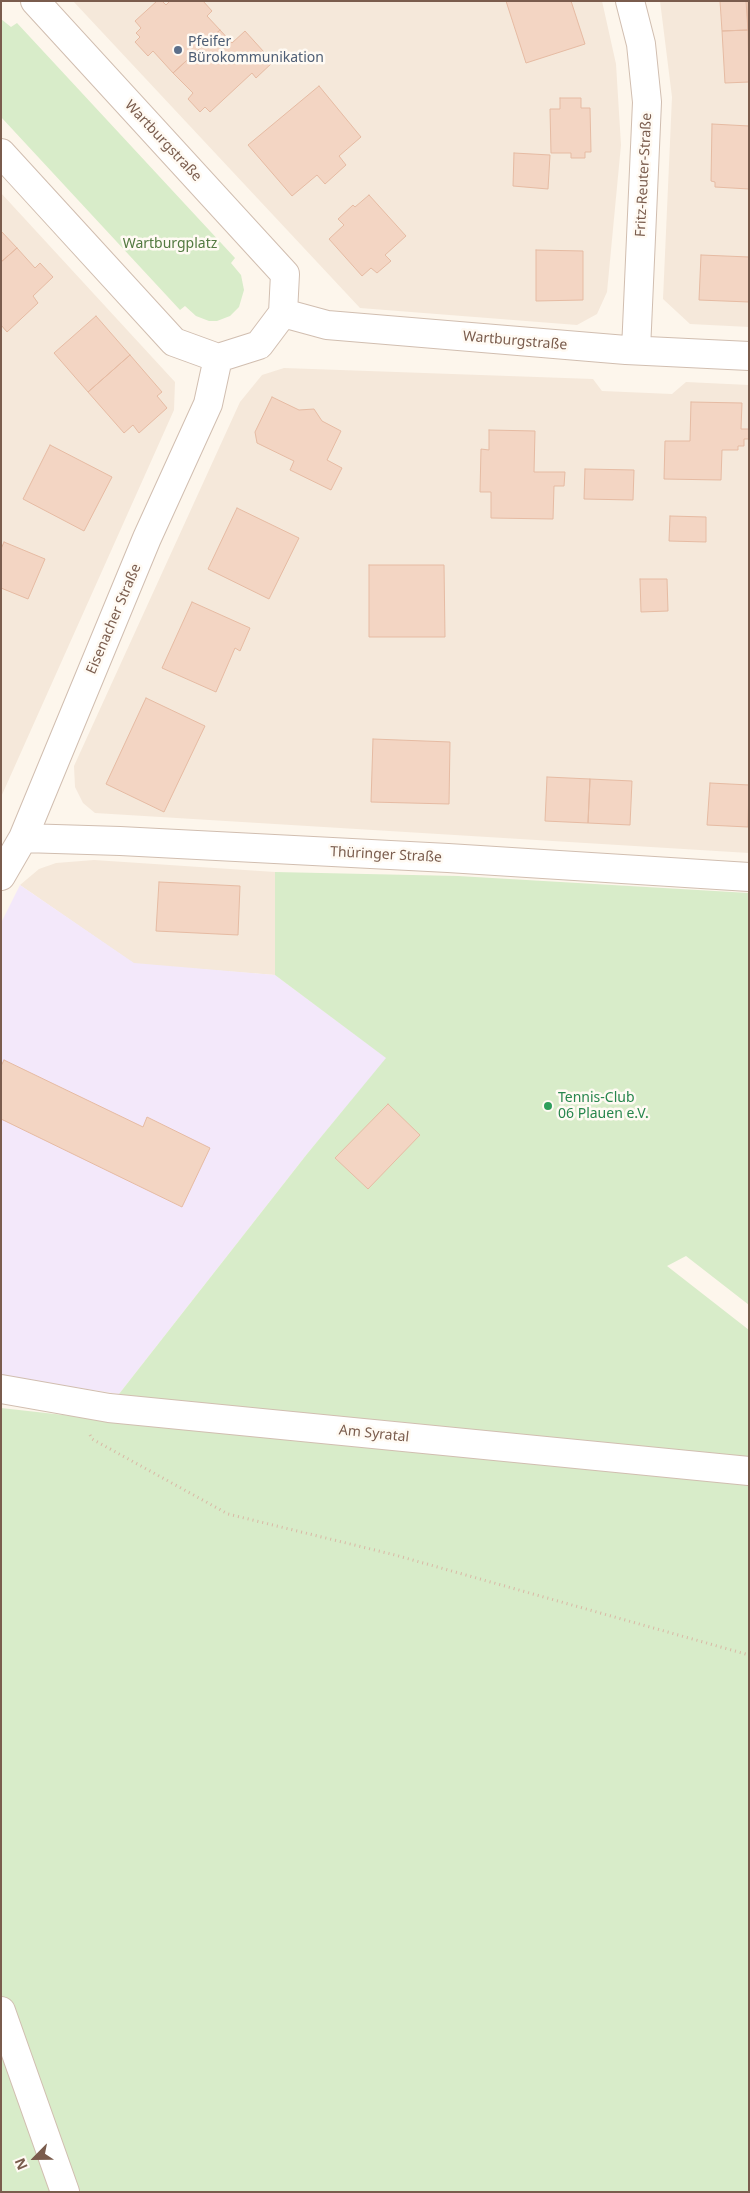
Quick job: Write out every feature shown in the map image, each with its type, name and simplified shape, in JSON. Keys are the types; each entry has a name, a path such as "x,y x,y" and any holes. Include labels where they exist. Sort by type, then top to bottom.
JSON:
{"street":[{"name":"Wartburgstraße","path":"34,1 285,274 283,313 327,325 636,350 749,356"},
{"name":"Fritz-Reuter-Straße","path":"630,1 641,44 647,102 636,350"},
{"path":"1,153 174,342 218,358 259,345 283,313"},
{"name":"Eisenacher Straße","path":"1,876 23,838 147,538 208,404 218,358"},
{"name":"Thüringer Straße","path":"23,838 120,841 429,857 749,877"},
{"name":"Am Syratal","path":"1,1389 79,1404 749,1471"},
{"path":"1,2011 64,2192"}],"path":[{"path":"79,1404 92,1440 228,1514 395,1555 749,1655"}],"shaded area":[{"path":"73,1 602,1 616,64 621,145 607,292 597,314 577,325 360,308"},
{"path":"660,1 749,1 749,327 690,324 663,299 672,97"},
{"path":"1,193 175,382 174,410 1,797"},
{"path":"284,368 593,379 602,391 672,394 686,382 749,385 749,853 95,813 83,803 75,787 74,766 240,402 262,375"},
{"path":"94,860 275,872 275,975 134,964 20,885 39,869 56,863"},
{"path":"20,885 134,963 275,975 387,1058 307,1154 119,1394 1,1376 1,923"}],"green space":[{"name":"Wartburgplatz","path":"1,19 11,27 17,23 235,258 231,263 241,275 244,290 239,307 230,316 217,321 209,321 196,316 185,306 180,310 1,117"},
{"path":"275,872 458,876 749,893 749,1305 686,1256 667,1266 749,1330 749,2192 1,2192 1,1408 109,1420 119,1394 307,1154 386,1058 275,975"}],"building":[{"path":"157,1 162,1 166,5 170,1 203,1 212,11 207,16 220,30 173,73 153,51 148,56 135,42 140,37 136,33 141,28 135,21"},
{"path":"506,1 571,1 585,44 526,63"},
{"path":"720,1 746,1 748,30 722,31"},
{"path":"749,1 749,30 748,30 747,2"},
{"path":"220,30 232,43 245,31 273,62 256,78 252,73 210,112 205,107 200,112 188,99 193,93 173,73"},
{"path":"748,30 749,82 725,83 722,31"},
{"path":"319,86 361,137 339,156 346,165 325,184 317,175 292,196 248,145"},
{"path":"560,98 581,98 581,108 590,108 591,152 585,152 585,158 571,158 571,153 551,153 550,109 560,109"},
{"path":"712,124 749,126 749,189 715,187 715,182 711,181"},
{"path":"514,153 550,155 548,189 513,186"},
{"path":"369,195 406,236 385,255 391,261 377,273 371,268 362,276 329,239 344,225 338,219 353,205 355,207"},
{"path":"1,231 17,248 1,262"},
{"path":"17,248 35,268 40,263 53,277 33,296 38,303 7,332 1,325 1,262"},
{"path":"536,250 583,251 583,300 536,301"},
{"path":"701,255 749,257 749,302 699,300"},
{"path":"96,316 130,355 88,392 54,353"},
{"path":"130,355 162,392 157,396 167,408 139,433 133,425 124,433 88,392"},
{"path":"272,397 299,410 314,409 322,421 341,431 327,460 342,468 331,490 290,470 294,461 257,443 255,432"},
{"path":"691,402 742,403 741,429 749,429 749,439 744,439 744,446 738,446 738,450 722,450 721,480 664,479 665,441 690,441"},
{"path":"489,430 535,431 534,472 565,472 564,486 554,486 553,519 491,518 491,492 480,492 481,449 489,450"},
{"path":"50,445 112,477 84,531 23,499"},
{"path":"585,469 634,470 633,500 584,499"},
{"path":"237,508 299,538 269,599 208,569"},
{"path":"670,516 706,517 706,542 669,541"},
{"path":"4,542 45,559 28,599 1,588 1,549"},
{"path":"369,565 444,565 445,637 369,637"},
{"path":"640,579 667,579 668,611 641,612"},
{"path":"192,602 250,628 240,651 235,648 216,692 162,668"},
{"path":"146,698 205,726 164,812 106,784"},
{"path":"373,739 450,742 449,804 371,802"},
{"path":"547,777 590,779 588,823 545,821"},
{"path":"590,779 632,781 630,825 588,823"},
{"path":"710,783 749,785 748,827 707,825"},
{"path":"159,882 240,886 238,935 156,931"},
{"path":"4,1060 143,1127 147,1117 210,1148 182,1207 1,1119 1,1066"},
{"path":"388,1104 420,1135 368,1189 335,1158"}],"place":[{"name":"Pfeifer Bürokommunikation","path":"178,50"},
{"name":"Tennis-Club 06 Plauen e.V.","path":"548,1106"}]}
